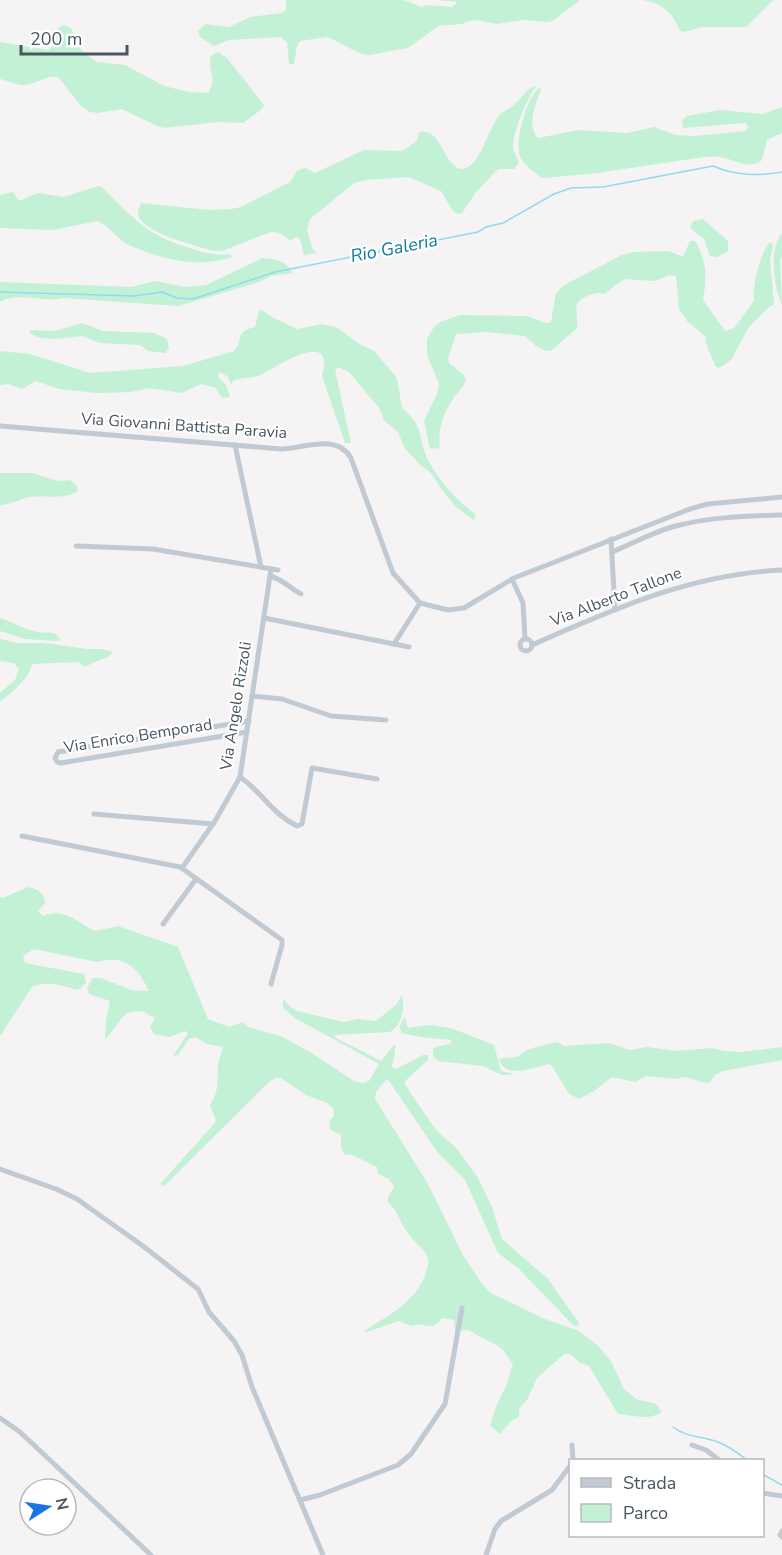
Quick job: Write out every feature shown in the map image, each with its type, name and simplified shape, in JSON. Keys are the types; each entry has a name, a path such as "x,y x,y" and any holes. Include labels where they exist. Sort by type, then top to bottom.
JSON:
{"street":[{"name":"Via Giovanni Battista Paravia","path":"0,426 290,448 332,444 345,450 354,465 390,568 420,603"},
{"path":"235,445 261,567"},
{"path":"394,644 420,603 448,609 464,608 512,579 699,507 782,497"},
{"path":"612,552 658,532 683,525 732,517 782,515"},
{"path":"611,539 615,610"},
{"path":"76,546 153,549 261,567 287,582 294,591 301,594"},
{"path":"271,573 278,570"},
{"name":"Via Alberto Tallone","path":"532,645 674,588 729,575 782,570"},
{"name":"Via Angelo Rizzoli","path":"182,868 213,824 240,777 271,573"},
{"path":"512,579 523,603 525,638"},
{"path":"264,618 409,647"},
{"path":"525,638 530,640 532,645 528,651 521,650 519,642 525,638"},
{"path":"252,696 282,699 331,716 386,720"},
{"name":"Via Enrico Bemporad","path":"247,732 61,763 55,758 58,752 249,721"},
{"path":"240,777 280,816 298,826 302,824 312,768 377,779"},
{"path":"94,814 213,824"},
{"path":"22,836 182,868 282,941 271,984"},
{"path":"163,924 196,879"},
{"path":"0,1169 77,1199 196,1287 209,1312 234,1341 242,1355 252,1387 322,1555"},
{"path":"300,1500 321,1495 398,1465 411,1454 446,1404 462,1308"},
{"path":"0,1418 20,1432 148,1555 158,1555"},
{"path":"572,1445 573,1459"},
{"path":"692,1445 706,1450 717,1459"},
{"path":"486,1555 495,1529 501,1521 552,1490 569,1467"},
{"path":"764,1493 782,1496"},
{"path":"782,1531 780,1536 782,1537"}],"green space":[{"path":"286,0 404,0 421,7 428,5 452,7 457,2 438,0 580,0 548,22 523,20 497,24 476,20 438,26 408,48 369,55 361,54 328,37 300,41 294,64 289,64 287,42 280,37 229,40 214,46 200,37 198,31 205,24 229,27 250,17 282,13 286,10"},
{"path":"643,0 773,0 746,27 702,27 684,32 680,31 674,19 661,6"},
{"path":"64,25 71,28 81,50 96,62 125,65 164,86 189,92 208,93 212,82 211,56 218,52 227,58 264,105 243,123 218,122 164,128 122,109 90,112 82,107 58,77 49,77 24,85 0,79 0,42 48,50 55,45 57,29"},
{"path":"538,85 525,105 513,142 519,162 514,169 498,169 476,192 462,213 458,214 453,211 441,191 408,177 365,180 354,183 310,219 307,230 313,250 317,253 304,255 300,239 296,237 290,241 276,232 222,251 215,251 170,238 147,226 140,219 138,212 141,203 209,210 241,207 290,182 301,169 306,168 315,173 364,150 402,151 417,141 419,132 433,135 456,167 462,169 468,167 479,155 499,116 527,91"},
{"path":"540,87 532,121 534,133 538,138 578,130 627,133 654,127 675,135 695,136 746,131 748,127 746,123 683,128 682,121 687,116 720,110 763,114 782,107 782,133 767,140 762,160 757,163 746,164 725,158 704,157 597,173 544,178 524,163 519,150 520,130 526,109"},
{"path":"98,186 102,187 143,225 164,238 202,252 230,254 232,257 206,262 165,258 127,244 98,221 52,230 0,228 0,195 13,192 19,201 38,193 64,197"},
{"path":"703,219 728,241 728,251 717,257 710,256 704,239 690,228 693,221"},
{"path":"782,233 782,258 780,259 782,305 775,279 774,259 775,249"},
{"path":"690,241 695,241 704,262 703,300 725,331 734,328 754,301 755,279 760,262 769,243 772,243 770,258 774,304 749,327 731,360 719,368 715,366 706,344 706,337 687,321 679,309 676,276 669,275 655,281 624,279 604,294 595,293 579,301 576,308 577,328 551,351 539,348 525,336 488,332 456,334 448,358 449,363 463,374 466,380 445,414 440,434 440,448 430,449 424,421 437,394 439,384 427,355 427,339 440,322 460,315 527,316 545,323 551,322 556,293 566,284 622,255 634,252 669,251 683,257"},
{"path":"263,258 281,261 293,273 271,276 259,282 178,306 23,297 0,302 0,282 132,287 155,281 186,287 206,285"},
{"path":"262,310 297,329 322,324 336,327 361,345 374,351 397,378 402,408 410,415 418,428 429,462 450,491 476,515 474,520 456,507 432,474 419,464 404,447 398,432 384,420 379,408 349,372 338,367 335,370 351,443 345,443 322,376 324,361 320,353 301,354 258,376 234,380 231,384 227,376 219,372 218,377 226,385 230,397 222,398 216,388 201,384 182,393 149,388 131,392 97,393 59,389 36,381 22,389 9,384 0,385 0,351 30,354 90,373 183,366 234,351 244,331 255,327 259,311"},
{"path":"82,323 103,331 154,333 167,339 169,348 165,353 148,351 140,345 100,343 83,336 54,339 40,338 29,333 31,330 55,331"},
{"path":"0,473 32,473 58,481 70,480 77,486 78,491 66,496 35,496 0,505"},
{"path":"0,618 33,631 53,633 60,639 58,641 25,639 0,631"},
{"path":"0,639 18,643 44,643 113,652 85,667 78,662 32,664 24,680 0,702 0,693 15,680 19,669 14,663 0,661"},
{"path":"28,887 44,896 45,903 38,911 43,916 65,914 95,931 118,926 178,947 208,1019 229,1027 243,1022 248,1027 283,1037 354,1081 363,1083 369,1081 379,1064 295,1018 283,1008 283,998 297,1011 344,1022 358,1019 376,1021 397,1004 402,995 402,1016 390,1032 334,1035 381,1061 395,1044 392,1067 396,1069 423,1055 428,1055 428,1060 405,1081 405,1085 436,1130 457,1149 478,1178 492,1207 502,1239 548,1279 579,1323 578,1326 574,1326 519,1269 498,1253 465,1180 438,1153 389,1081 386,1080 376,1092 375,1099 428,1184 463,1255 482,1284 491,1293 545,1319 579,1331 597,1345 611,1361 624,1389 636,1399 656,1404 662,1412 646,1417 618,1414 589,1366 580,1363 570,1354 564,1354 537,1378 527,1400 519,1409 519,1417 511,1421 500,1434 490,1426 513,1365 500,1347 470,1330 455,1332 454,1320 442,1318 431,1326 420,1324 411,1326 398,1321 363,1332 391,1314 416,1292 426,1272 428,1258 412,1239 388,1202 388,1197 394,1187 389,1179 378,1174 377,1167 353,1155 344,1154 341,1148 341,1135 331,1130 329,1122 334,1115 333,1108 327,1103 306,1095 281,1078 269,1082 164,1186 160,1184 216,1120 210,1105 216,1091 222,1047 207,1044 195,1037 189,1039 178,1055 173,1056 188,1033 185,1031 169,1037 154,1034 150,1027 155,1018 142,1011 126,1013 105,1040 110,1001 89,994 87,988 93,978 101,978 131,990 149,991 140,976 123,962 107,960 97,962 34,949 23,956 25,963 84,974 86,983 78,990 49,984 32,987 0,1036 0,897 3,898"},
{"path":"405,1017 408,1028 430,1025 451,1028 494,1045 501,1071 515,1074 502,1075 483,1066 438,1061 433,1056 433,1049 450,1044 452,1040 402,1033 399,1027"},
{"path":"558,1042 564,1046 608,1043 630,1050 647,1047 677,1051 712,1048 740,1052 782,1047 782,1060 723,1071 715,1075 710,1082 705,1083 686,1077 675,1079 646,1076 635,1082 612,1077 579,1099 569,1094 549,1064 514,1071 502,1065 499,1059 517,1057 525,1051"}],"waterway":[{"name":"Rio Galeria","path":"0,292 133,296 162,292 177,298 193,299 275,272 478,232 486,227 503,223 554,194 571,188 603,187 713,166 730,172 747,174 782,172"},
{"path":"673,1427 689,1435 722,1444 746,1459"},
{"path":"764,1475 782,1485"}]}
